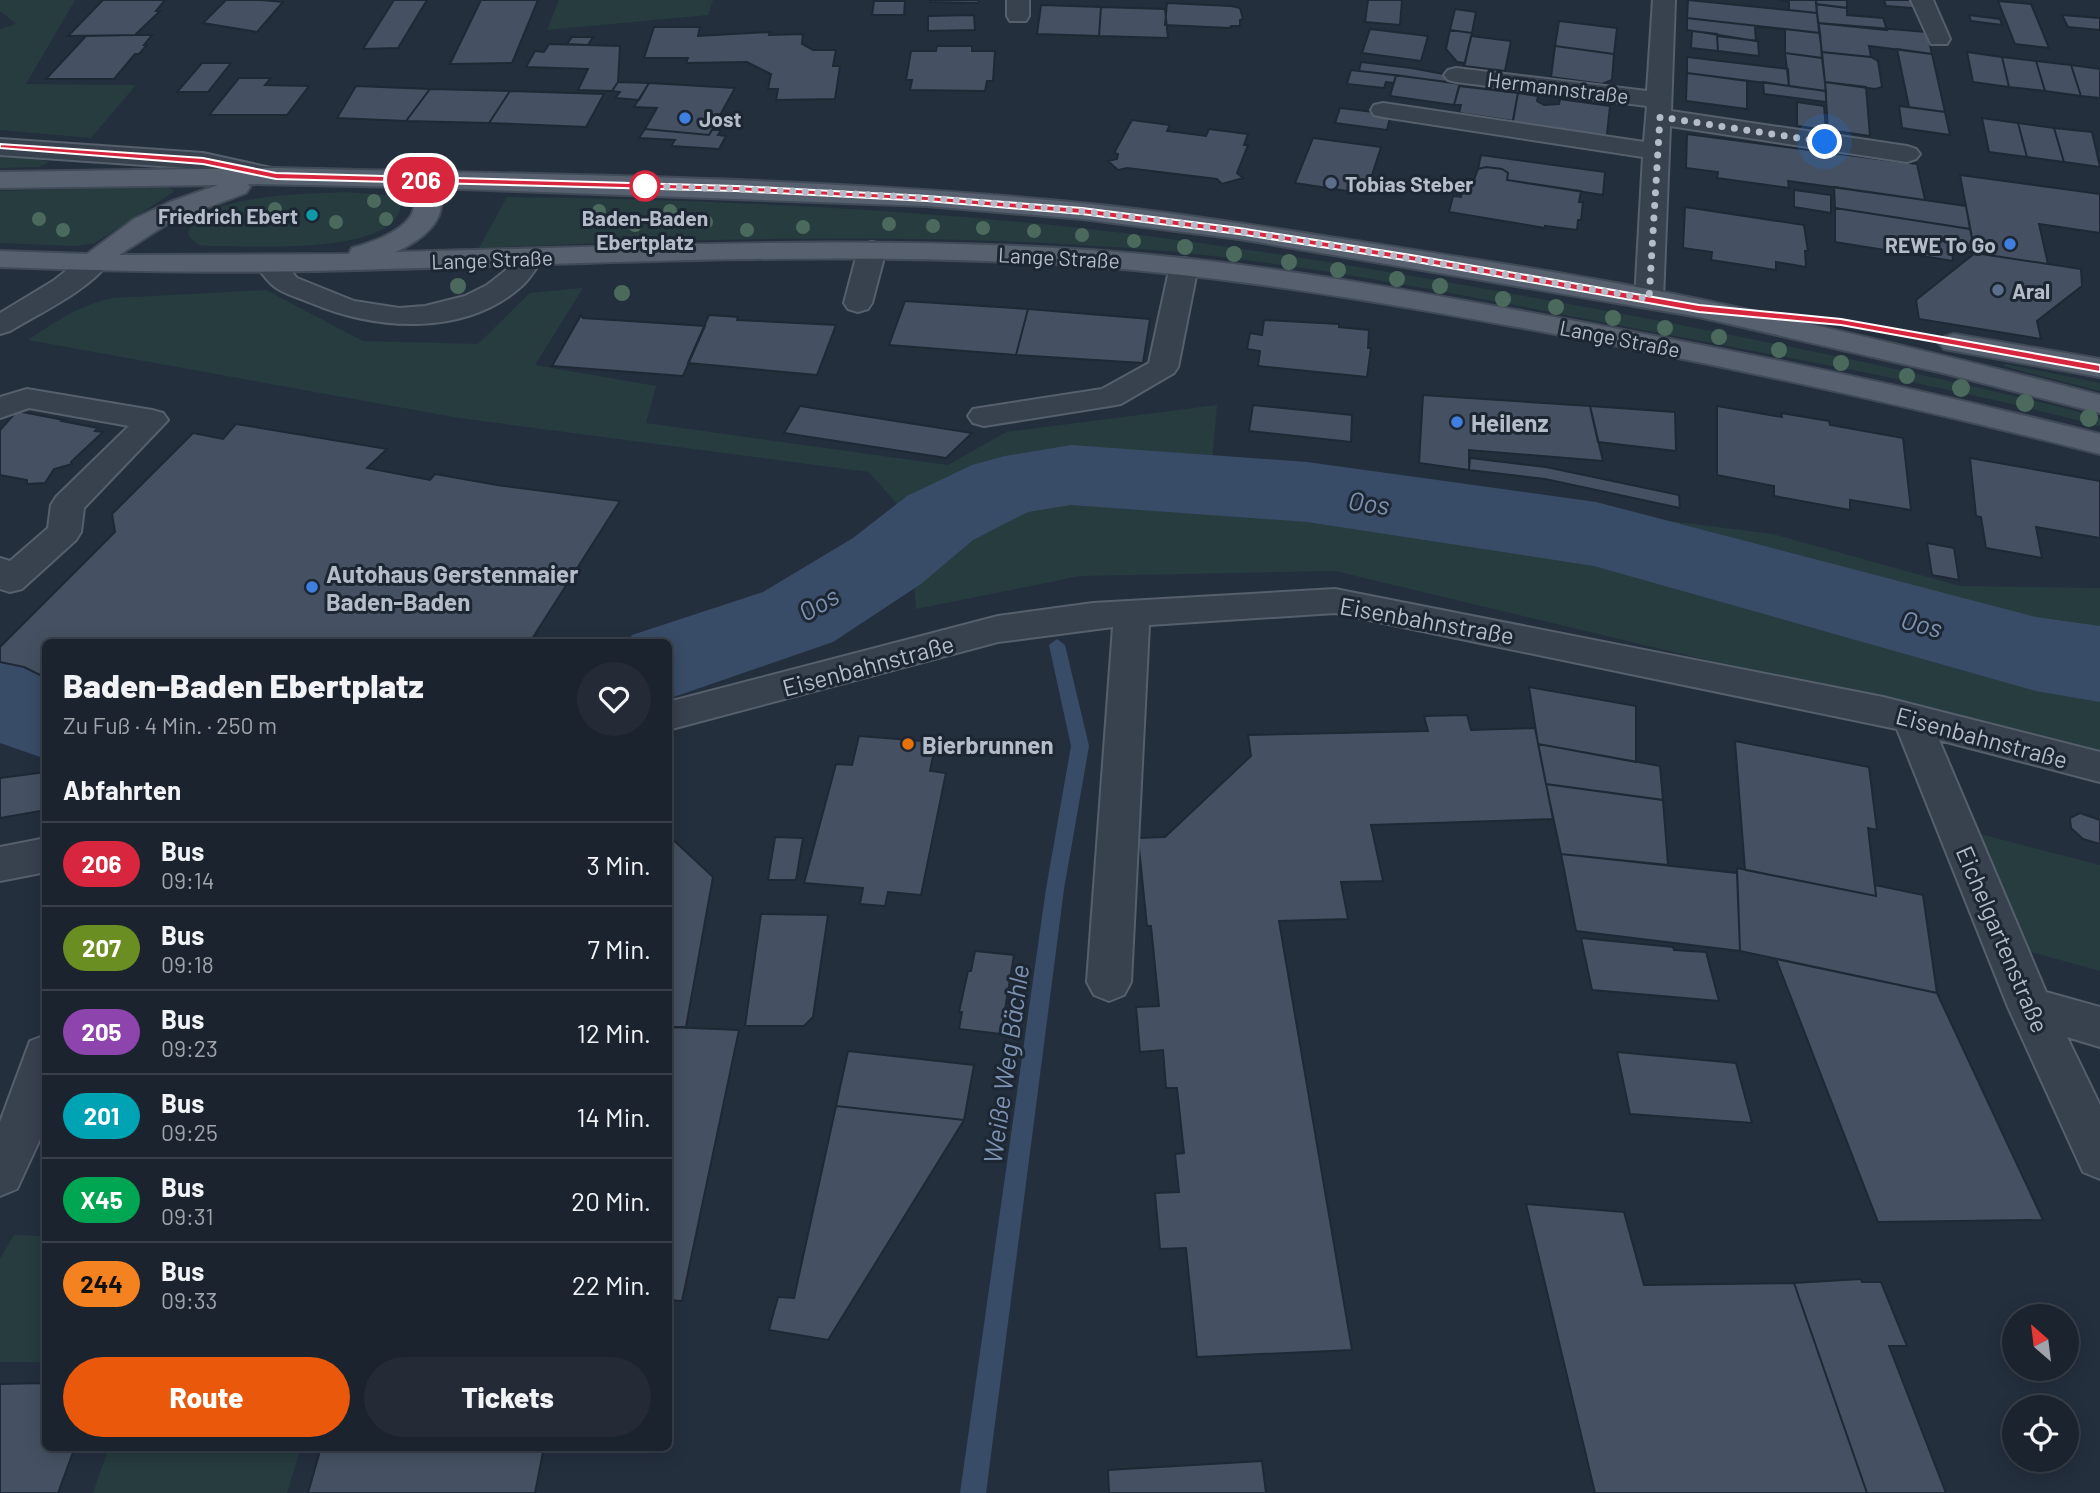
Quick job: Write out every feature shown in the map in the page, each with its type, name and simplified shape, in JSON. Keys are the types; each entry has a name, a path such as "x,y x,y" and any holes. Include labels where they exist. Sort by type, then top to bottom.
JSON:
{"main road":[{"path":"0,180 276,176"},
{"path":"95,262 123,236 151,219 192,202 276,176"},
{"name":"Lange Straße","path":"276,176 749,189 1042,207 1239,231 1699,309 1947,365 2100,404"},
{"path":"321,263 374,252 402,240 417,229 427,211 427,196 415,180"},
{"path":"190,263 178,254 170,232 176,218 192,202"},
{"name":"Lange Straße","path":"0,259 270,265 749,250 872,250 1059,256 1184,266 1300,282 1638,340 1901,396 2100,444"},
{"name":"Lange Straße","path":"1699,309 1841,322 2100,368"}],"street":[{"name":"Hermannstraße","path":"1649,299 1664,0"},
{"path":"1922,0 1939,38"},
{"name":"Hermannstraße","path":"1456,75 1660,108 1907,155"},
{"path":"1383,110 1658,152"},
{"name":"Lange Straße","path":"0,146 203,161 276,176"},
{"path":"858,303 872,250"},
{"path":"270,265 283,282 354,310 381,314 426,314 471,304 504,288 517,277 529,258"},
{"path":"0,326 63,287 95,262"},
{"path":"984,416 1110,397 1163,367 1184,266"},
{"path":"0,408 27,398 152,420 68,505 64,532 10,580 0,570"},
{"name":"Eisenbahnstraße","path":"672,715 998,629 1093,616 1335,601 1715,675 1883,711 2100,768"},
{"path":"1109,982 1132,614"},
{"name":"Eichelgartenstraße","path":"1912,720 2030,1007 2100,1156"},
{"path":"0,864 42,856"},
{"path":"2030,1007 2100,1027"},
{"path":"0,1173 23,1124 42,1067"}],"green space":[{"path":"0,0 75,0 26,84 136,85 91,138 0,130 0,29 16,24 0,11"},
{"path":"559,0 713,0 708,15 547,30"},
{"path":"0,155 36,158 49,162 39,167 0,168"},
{"path":"168,187 175,191 95,243 75,246 0,243 0,191"},
{"path":"347,192 386,195 401,206 392,222 373,234 347,241 317,245 209,246 198,245 188,235 195,221 210,211 232,203 284,195"},
{"path":"507,197 700,202 893,212 1021,222 1212,245 1467,286 1798,348 2064,408 2100,418 2100,426 1920,384 1496,302 1313,269 1190,253 1048,243 885,239 723,240 479,248"},
{"path":"583,288 535,365 656,386 646,423 948,465 1006,432 1217,405 1212,463 1773,534 1960,586 2100,588 2100,754 1335,571 1080,576 916,609 908,517 869,472 459,418 28,340 79,309 113,298 266,290 363,341 478,344 530,293"},
{"path":"2003,365 2100,383 2100,391"},
{"path":"1976,833 2100,865 2100,971 2006,945"},
{"path":"14,1235 42,1236 42,1362 0,1362 0,1259"},
{"path":"108,1451 300,1451 287,1493 93,1493"}],"building":[{"path":"103,0 165,0 156,11 160,11 135,35 68,36"},
{"path":"226,0 283,2 257,32 203,23"},
{"path":"394,0 427,0 398,48 363,49"},
{"path":"481,0 538,0 512,63 450,64"},
{"path":"930,0 979,0 978,3"},
{"path":"1368,0 1402,0 1400,25 1365,22"},
{"path":"1688,0 1817,13 1820,33 1687,18"},
{"path":"1779,0 1816,0 1817,13 1789,10 1789,2"},
{"path":"1816,0 1847,0 1847,8 1816,4"},
{"path":"1884,0 1921,0 1924,9 1886,6"},
{"path":"874,1 905,1 904,15 872,15"},
{"path":"1998,1 2031,4 2049,48 2015,44"},
{"path":"1167,3 1231,6 1240,8 1243,19 1240,20 1240,26 1230,28 1165,25"},
{"path":"1816,4 1847,8 1847,15 1883,18 1887,30 1818,23"},
{"path":"1041,5 1101,7 1099,36 1037,34"},
{"path":"1101,7 1165,9 1168,38 1099,36"},
{"path":"1455,9 1476,12 1472,33 1450,30"},
{"path":"974,15 975,30 928,31 928,16"},
{"path":"1969,15 2000,19 2002,25 1971,21"},
{"path":"2062,15 2100,18 2100,30 2068,27"},
{"path":"1687,18 1785,29 1755,27 1756,41 1687,30"},
{"path":"1559,21 1617,28 1614,54 1555,46"},
{"path":"1818,23 1927,32 1932,54 1869,46 1871,57 1822,52"},
{"path":"654,27 700,27 698,36 770,32 769,35 803,34 802,44 813,50 836,50 833,66 840,66 835,99 776,100 778,89 768,89 771,74 747,62 686,63 688,58 644,58"},
{"path":"1370,29 1428,36 1421,61 1362,53"},
{"path":"1785,29 1820,33 1822,58 1785,53"},
{"path":"1450,30 1472,33 1465,63 1457,62 1446,49"},
{"path":"1692,31 1717,34 1718,51 1691,48"},
{"path":"152,35 144,45 147,45 139,54 135,54 114,79 46,79 86,36"},
{"path":"1471,36 1511,41 1505,71 1464,66"},
{"path":"1717,36 1758,41 1759,56 1718,51"},
{"path":"572,37 593,37 588,45 567,44"},
{"path":"549,44 620,46 618,82 612,91 578,90 588,69 526,67 535,51 544,52"},
{"path":"937,46 972,46 972,51 995,51 993,81 987,81 985,91 910,90 912,80 906,80 911,51 936,51"},
{"path":"1555,46 1614,54 1612,80 1602,84 1551,77"},
{"path":"1897,49 1932,54 1945,112 1909,107"},
{"path":"1822,52 1871,57 1878,61 1882,87 1875,89 1825,82"},
{"path":"1967,52 2002,57 2009,87 1973,82"},
{"path":"1785,53 1822,58 1826,91 1789,86"},
{"path":"1687,57 1788,69 1789,86 1687,73"},
{"path":"2002,57 2036,61 2045,91 2009,87"},
{"path":"2036,61 2071,65 2081,96 2045,91"},
{"path":"1361,62 1449,75 1448,82 1359,71"},
{"path":"202,63 231,63 208,92 177,92"},
{"path":"2071,65 2100,69 2100,98 2081,96"},
{"path":"1351,70 1396,75 1394,83 1386,82 1384,88 1347,84"},
{"path":"1687,73 1747,81 1747,109 1686,101"},
{"path":"1396,75 1460,84 1454,105 1390,96"},
{"path":"239,78 271,78 265,85 309,86 287,115 209,115"},
{"path":"618,82 649,83 639,100 615,98 620,92 612,91"},
{"path":"1763,82 1826,91 1826,102 1764,94"},
{"path":"1825,82 1866,87 1870,136 1828,130"},
{"name":"Jost","path":"649,83 735,88 709,135 645,129 657,108 634,107"},
{"path":"356,86 430,89 406,121 337,118"},
{"path":"1459,86 1518,93 1513,121 1459,113 1461,105 1454,105"},
{"path":"430,89 510,91 489,123 406,121"},
{"path":"510,91 604,94 586,127 489,123"},
{"path":"1518,93 1538,96 1537,101 1544,105 1559,104 1560,99 1610,106 1607,134 1610,136 1599,139 1512,125"},
{"path":"1797,102 1824,106 1826,130 1797,126"},
{"path":"1899,106 1945,112 1950,135 1902,128"},
{"path":"1340,108 1391,114 1387,130 1335,123"},
{"path":"1982,118 2018,123 2027,157 1989,152"},
{"path":"1132,120 1170,125 1167,131 1206,136 1209,129 1248,134 1244,145 1248,145 1237,173 1243,178 1222,184 1217,179 1127,168 1118,170 1108,161 1117,159 1118,154 1114,153"},
{"path":"2018,123 2054,128 2064,162 2027,157"},
{"path":"2054,128 2092,132 2100,167 2064,162"},
{"path":"645,129 709,135 712,130 721,130 718,135 726,136 719,149 671,146 675,140 639,138"},
{"path":"1687,134 1917,164 1925,200 1788,181 1789,188 1717,178 1718,172 1686,168"},
{"path":"1313,138 1381,147 1366,194 1295,183"},
{"path":"1481,155 1605,172 1603,195 1507,180 1508,173 1502,169 1478,169"},
{"path":"1478,169 1502,169 1508,173 1507,180 1581,191 1579,202 1583,202 1577,230 1545,228 1449,212 1453,196 1461,197 1463,184 1472,185"},
{"path":"1960,175 2100,194 2100,233 2039,224 2048,264 1975,253"},
{"path":"1834,187 1966,206 1970,229 1835,208"},
{"path":"1794,190 1831,195 1831,213 1794,207"},
{"path":"1685,207 1804,225 1808,251 1805,251 1806,267 1776,262 1776,270 1711,260 1712,252 1683,248"},
{"path":"1835,208 1970,229 1975,253 1952,249 1953,261 1835,242"},
{"path":"1975,253 2081,269 2082,286 2037,321 2041,339 1919,319 1916,300"},
{"path":"905,301 1028,309 1016,355 889,345"},
{"path":"1028,309 1150,319 1143,363 1016,355"},
{"path":"581,315 583,318 705,326 683,376 552,366"},
{"path":"709,315 738,317 737,320 836,325 817,375 688,363"},
{"path":"1264,320 1339,324 1339,327 1369,330 1368,348 1371,348 1367,377 1258,366 1260,351 1247,349 1250,333 1262,335"},
{"path":"1423,395 1590,406 1603,461 1469,450 1469,470 1419,463"},
{"path":"1253,405 1352,415 1351,442 1249,431"},
{"path":"800,406 972,433 946,458 784,433"},
{"path":"1590,406 1675,412 1676,451 1598,442"},
{"path":"1717,406 1782,417 1781,413 1829,421 1830,425 1903,438 1911,510 1850,500 1850,510 1774,496 1774,486 1717,475"},
{"path":"17,411 98,428 95,431 103,432 71,462 72,464 54,469 45,483 27,484 27,480 0,475 0,430"},
{"name":"Autohaus Gerstenmaier Baden-Baden","path":"236,424 387,449 367,468 430,480 435,474 620,501 532,639 42,639 42,676 24,667 0,662 0,647 115,532 112,514 193,433 223,439"},
{"path":"1470,458 1546,467 1679,495 1680,508 1545,479 1469,470"},
{"path":"1970,458 2100,481 2100,538 2036,527 2042,558 1986,548 1981,517 1976,516"},
{"path":"1927,543 1954,548 1959,580 1932,575"},
{"path":"1529,687 1636,706 1636,762 1538,744"},
{"path":"1467,715 1471,730 1535,728 1553,819 1371,825 1383,881 1341,882 1348,919 1279,921 1352,1350 1197,1357 1186,1248 1160,1249 1155,1193 1179,1192 1175,1154 1184,1153 1177,1088 1166,1088 1163,1050 1140,1052 1136,1007 1159,1006 1138,838 1165,837 1251,756 1248,735 1428,731 1424,716"},
{"path":"859,736 936,742 930,771 946,773 921,895 888,892 885,906 860,904 863,888 804,883 836,764 852,765"},
{"path":"1735,741 1869,767 1877,830 1868,828 1876,896 1745,870"},
{"path":"1538,744 1660,766 1663,800 1546,784"},
{"path":"42,773 42,811 0,818 0,778"},
{"path":"1546,784 1663,800 1668,865 1561,854"},
{"path":"2080,813 2100,820 2100,844 2083,839 2071,828 2070,818"},
{"path":"775,837 803,838 796,880 768,880"},
{"path":"672,839 713,877 686,1027 672,1027"},
{"path":"1561,854 1737,873 1740,951 1576,931"},
{"path":"1737,868 1876,896 1875,885 1923,895 1937,993 1740,951"},
{"path":"761,914 828,915 813,1017 804,1026 745,1026"},
{"path":"1581,938 1706,952 1719,1001 1592,990"},
{"path":"975,951 1014,955 1001,1034 959,1029 962,1012 959,1012"},
{"path":"1776,959 1937,993 2043,1220 1878,1222"},
{"path":"672,1027 739,1030 682,1301 672,1300"},
{"path":"848,1051 974,1065 964,1120 836,1106"},
{"path":"1617,1052 1736,1063 1752,1123 1630,1114"},
{"path":"836,1106 964,1120 828,1340 769,1330 778,1297 794,1298"},
{"path":"1526,1204 1624,1212 1644,1285 1794,1283 1867,1493 1595,1493"},
{"path":"1861,1279 1862,1282 1881,1282 1907,1346 1889,1346 1946,1493 1867,1493 1794,1283"},
{"path":"42,1383 42,1451 74,1451 58,1493 0,1493 0,1384"},
{"path":"320,1451 543,1451 535,1493 308,1493"},
{"path":"1262,1461 1266,1493 1109,1493 1108,1470"}],"waterway":[{"name":"Oos","path":"672,661 798,617 887,561 940,518 1005,486 1071,475 1307,492 1596,534 2036,654 2100,664"},
{"name":"Weiße Weg Bächle","path":"973,1493 1055,889 1080,746 1057,645"},
{"name":"Oos","path":"0,695 42,717"}],"bus line":[{"name":"206","path":"0,147 203,161 276,176 736,189 927,198 1082,211 1239,231 1411,258 1699,309 1841,322 2100,368"}],"place":[{"name":"Jost","path":"685,118"},
{"name":"Tobias Steber","path":"1331,183"},
{"name":"Baden-Baden Ebertplatz","path":"645,186"},
{"name":"Friedrich Ebert","path":"312,215"},
{"name":"REWE To Go","path":"2010,244"},
{"name":"Aral","path":"1998,290"},
{"name":"Heilenz","path":"1457,422"},
{"name":"Autohaus Gerstenmaier Baden-Baden","path":"312,587"},
{"name":"Bierbrunnen","path":"908,744"}],"route":[{"path":"645,186 637,186 927,198 1098,213 1239,231 1649,299 1660,117 1825,142"}]}
